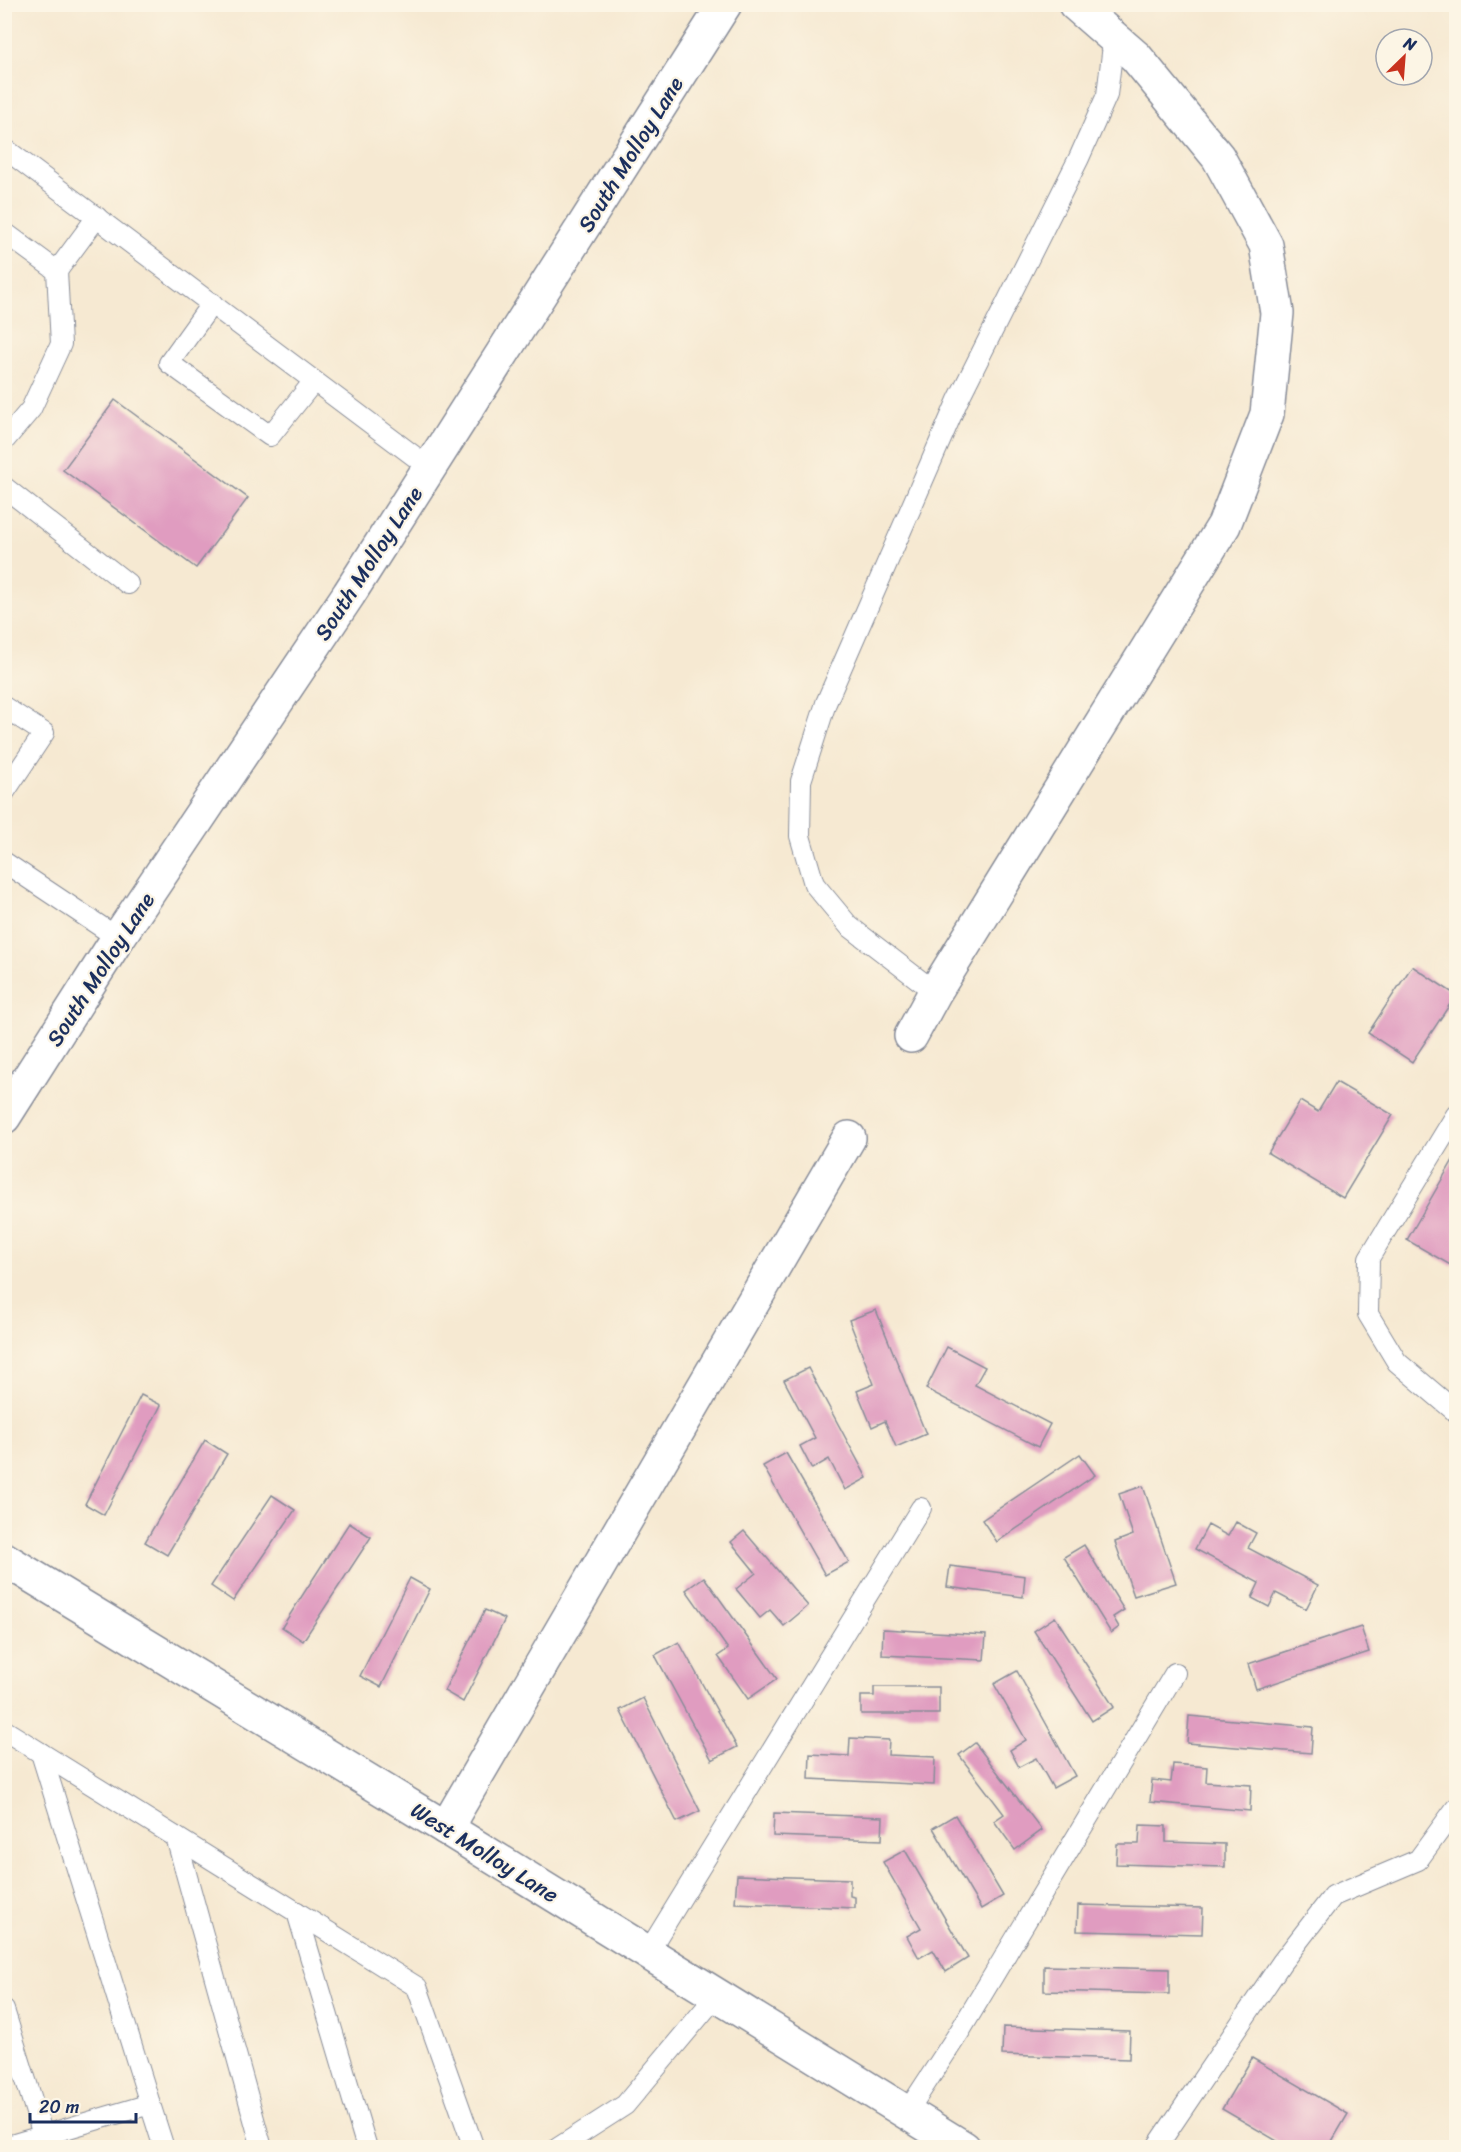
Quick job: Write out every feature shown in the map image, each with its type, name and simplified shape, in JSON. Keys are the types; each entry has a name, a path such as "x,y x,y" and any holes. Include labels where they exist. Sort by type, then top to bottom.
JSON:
{"street":[{"name":"South Molloy Lane","path":"4,1117 118,938 349,594 725,4"},
{"path":"911,1036 935,992 1224,525 1267,414 1277,313 1266,245 1218,157 1136,57 1076,4"},
{"path":"446,1828 849,1138"},
{"name":"West Molloy Lane","path":"4,1559 446,1828 964,2148"}],"lane":[{"path":"935,992 849,926 814,884 800,836 801,781 826,703 958,400 1079,158 1107,95 1114,37"},
{"path":"4,148 430,468"},
{"path":"4,441 31,409 61,344 57,271 97,217"},
{"path":"4,232 57,271"},
{"path":"212,303 170,363 270,436 314,381"},
{"path":"4,487 128,584"},
{"path":"4,707 44,733 4,793"},
{"path":"4,862 118,938"},
{"path":"1456,1115 1369,1258 1368,1314 1397,1362 1456,1412"},
{"path":"648,1952 921,1508"},
{"path":"907,2112 960,2031 1175,1673"},
{"path":"4,1730 417,1987 474,2148"},
{"path":"41,1753 165,2148"},
{"path":"1156,2148 1282,1962 1333,1896 1418,1860 1456,1808"},
{"path":"177,1837 262,2148"},
{"path":"297,1912 367,2148"},
{"path":"558,2148 625,2105 717,1995"},
{"path":"4,2010 43,2135"},
{"path":"4,2146 150,2104"}],"building":[{"path":"115,400 248,498 196,568 63,470"},
{"path":"1412,966 1456,995 1412,1062 1368,1033"},
{"path":"1336,1082 1393,1115 1343,1198 1268,1153 1300,1101 1318,1112"},
{"path":"1456,1155 1456,1258 1452,1266 1407,1240"},
{"path":"876,1310 926,1434 896,1447 885,1421 872,1427 857,1391 874,1384 849,1320"},
{"path":"947,1347 985,1367 975,1385 1050,1424 1038,1447 926,1389"},
{"path":"808,1368 867,1478 845,1490 829,1459 812,1469 800,1446 815,1438 784,1380"},
{"path":"141,1395 161,1405 104,1515 85,1504"},
{"path":"205,1440 227,1454 167,1555 145,1542"},
{"path":"786,1453 849,1562 825,1575 763,1466"},
{"path":"1080,1454 1095,1475 997,1542 982,1520"},
{"path":"1143,1486 1176,1583 1134,1596 1115,1542 1133,1535 1119,1494"},
{"path":"272,1495 295,1510 233,1601 211,1586"},
{"path":"1236,1522 1256,1533 1248,1548 1318,1585 1306,1609 1276,1593 1269,1607 1252,1598 1259,1583 1195,1549 1208,1525 1228,1536"},
{"path":"349,1523 371,1537 303,1641 282,1627"},
{"path":"744,1531 808,1606 784,1626 770,1610 760,1618 736,1589 756,1573 731,1542"},
{"path":"1084,1545 1124,1610 1113,1617 1119,1627 1111,1633 1064,1557"},
{"path":"950,1566 1025,1576 1023,1597 947,1587"},
{"path":"704,1577 777,1679 748,1699 718,1656 728,1649 686,1590"},
{"path":"410,1578 430,1589 381,1687 360,1676"},
{"path":"485,1610 505,1619 463,1702 444,1691"},
{"path":"1055,1617 1114,1707 1092,1721 1034,1631"},
{"path":"1361,1627 1369,1652 1256,1689 1248,1664"},
{"path":"883,1629 986,1635 984,1660 882,1655"},
{"path":"679,1642 737,1747 712,1760 655,1655"},
{"path":"1017,1671 1075,1776 1053,1788 1036,1758 1019,1767 1010,1750 1026,1740 994,1684"},
{"path":"874,1687 939,1687 939,1714 861,1714 861,1696 874,1696"},
{"path":"643,1698 700,1811 677,1822 620,1710"},
{"path":"1189,1716 1313,1727 1311,1753 1187,1743"},
{"path":"850,1738 889,1740 888,1755 935,1757 934,1785 809,1779 810,1754 849,1756"},
{"path":"975,1743 1042,1830 1015,1850 994,1821 1004,1814 959,1755"},
{"path":"1173,1764 1207,1767 1206,1782 1251,1785 1250,1811 1150,1802 1152,1780 1171,1782"},
{"path":"774,1813 883,1817 882,1840 773,1836"},
{"path":"955,1815 1003,1896 981,1909 933,1828"},
{"path":"1140,1825 1166,1826 1166,1842 1225,1844 1225,1867 1116,1864 1117,1844 1139,1844"},
{"path":"905,1850 968,1958 946,1972 933,1950 919,1958 907,1936 921,1928 883,1862"},
{"path":"737,1875 850,1879 850,1896 855,1897 855,1908 735,1903"},
{"path":"1078,1905 1203,1908 1202,1934 1077,1931"},
{"path":"1044,1966 1169,1969 1169,1994 1044,1991"},
{"path":"1003,2027 1130,2031 1129,2059 1002,2055"},
{"path":"1252,2058 1348,2114 1328,2148 1289,2148 1222,2109"}]}
